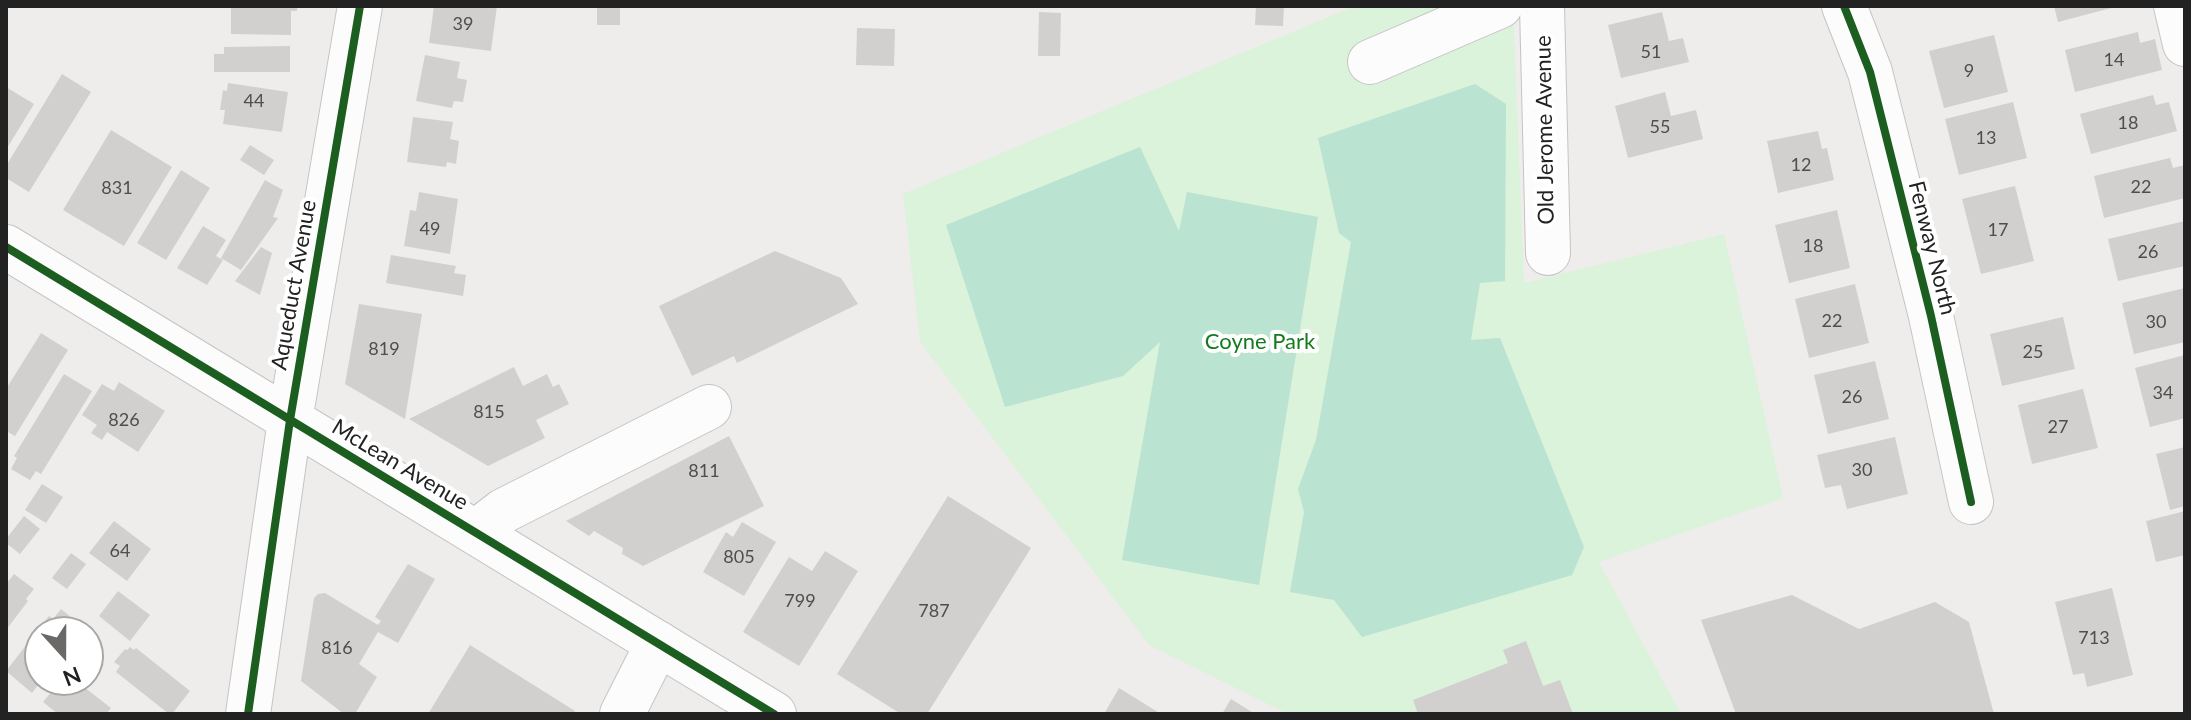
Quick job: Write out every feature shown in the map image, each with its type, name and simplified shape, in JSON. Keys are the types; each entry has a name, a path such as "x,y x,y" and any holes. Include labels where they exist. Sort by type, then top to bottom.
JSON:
{"street":[{"name":"Aqueduct Avenue","path":"248,714 290,420 360,6"},
{"path":"1370,62 1500,6"},
{"name":"Old Jerome Avenue","path":"1542,6 1548,253"},
{"name":"Fenway North","path":"1844,6 1870,72 1931,316 1971,502"},
{"path":"2176,6 2185,44"},
{"name":"McLean Avenue","path":"6,247 774,714"},
{"path":"476,532 503,511 709,407"},
{"path":"622,714 658,643"}],"green space":[{"name":"Coyne Park","path":"1355,6 1513,6 1524,283 1724,234 1783,498 1599,562 1681,714 1288,714 1149,645 920,342 903,194"},
{"path":"1475,84 1506,104 1505,281 1480,283 1471,340 1500,338 1584,547 1572,575 1362,637 1334,600 1290,592 1304,512 1298,489 1316,440 1351,242 1339,233 1318,138"},
{"path":"1140,147 1179,231 1187,192 1318,217 1259,585 1122,560 1160,342 1123,376 1005,407 946,225"}],"building":[{"path":"231,6 297,6 297,11 291,11 291,35 231,34"},
{"path":"434,6 497,6 491,51 429,43"},
{"path":"597,6 620,6 620,25 597,25"},
{"path":"1256,6 1284,6 1283,26 1255,25"},
{"path":"2054,6 2114,6 2115,7 2058,22"},
{"path":"1039,12 1061,13 1060,56 1038,56"},
{"path":"1662,12 1669,41 1683,38 1689,62 1621,78 1608,25"},
{"path":"857,28 895,29 894,66 856,65"},
{"path":"2138,32 2140,43 2155,39 2162,70 2075,92 2065,50"},
{"path":"1994,35 2008,92 1944,108 1929,51"},
{"path":"290,46 290,72 214,72 214,54 224,54 224,47"},
{"path":"425,55 460,62 457,78 467,80 463,102 454,101 452,108 416,101"},
{"path":"62,74 91,92 29,192 6,178 6,166"},
{"path":"228,83 288,92 282,132 223,124 225,110 220,110 223,90 227,91"},
{"path":"6,87 34,104 6,150"},
{"path":"1665,92 1671,116 1696,110 1703,139 1628,158 1615,106"},
{"path":"2153,95 2156,105 2169,102 2177,131 2091,154 2080,114"},
{"path":"2013,102 2027,158 1959,175 1945,119"},
{"path":"413,117 453,122 450,139 459,141 456,164 447,162 446,167 407,162"},
{"path":"111,130 172,167 124,246 63,210"},
{"path":"1818,131 1822,149 1827,148 1834,180 1778,193 1767,141"},
{"path":"250,145 274,160 264,175 240,160"},
{"path":"2170,158 2173,168 2185,165 2185,198 2104,218 2094,176"},
{"path":"181,170 210,188 166,260 137,243"},
{"path":"265,180 283,190 273,217 278,218 241,270 221,258"},
{"path":"2015,186 2034,261 1981,274 1962,199"},
{"path":"419,192 458,199 450,254 404,246 410,210 416,211"},
{"path":"1837,210 1850,268 1789,283 1775,225"},
{"path":"2185,221 2185,266 2118,281 2108,239"},
{"path":"203,226 226,240 216,256 223,260 207,285 177,268"},
{"path":"261,247 272,253 260,295 235,281"},
{"path":"775,251 841,278 858,304 737,363 734,356 692,376 659,306"},
{"path":"391,255 456,266 454,273 466,275 463,296 386,283"},
{"path":"1855,284 1869,343 1809,358 1795,299"},
{"path":"2185,288 2185,342 2134,354 2122,303"},
{"path":"359,304 422,314 405,419 345,384"},
{"path":"2063,317 2075,369 2002,386 1990,334"},
{"path":"41,333 68,350 15,436 6,431 6,389"},
{"path":"2185,355 2185,418 2150,427 2135,368"},
{"path":"1875,361 1889,419 1828,434 1814,375"},
{"path":"514,367 523,386 547,374 553,387 559,384 569,404 536,420 545,438 488,466 409,419"},
{"path":"64,374 92,391 41,474 36,471 30,480 11,469 17,458 14,456"},
{"path":"119,382 165,411 138,452 107,432 102,440 91,433 97,425 82,415 102,384 114,391"},
{"path":"2083,389 2098,448 2032,464 2018,405"},
{"path":"729,436 764,506 643,566 622,554 623,548 594,531 589,536 566,521"},
{"path":"1895,437 1908,494 1847,509 1841,485 1825,488 1817,455"},
{"path":"2185,447 2185,506 2170,510 2156,454"},
{"path":"42,484 63,497 46,523 25,510"},
{"path":"948,496 1031,548 927,714 901,714 837,674"},
{"path":"2185,511 2185,555 2156,562 2146,521"},
{"path":"24,516 40,529 20,554 6,543 6,539"},
{"path":"114,521 151,549 127,581 89,553"},
{"path":"742,522 776,542 744,596 703,572 726,532 733,537"},
{"path":"825,551 858,571 799,666 743,632 789,557 812,571"},
{"path":"71,553 86,564 67,589 52,578"},
{"path":"408,564 435,579 398,643 378,632 359,664 377,677 355,714 344,714 301,681 314,598 325,593 378,625 381,621 375,617"},
{"path":"14,574 34,589 6,630 6,584"},
{"path":"2112,588 2133,675 2087,687 2084,673 2073,675 2055,602"},
{"path":"118,591 150,615 130,641 104,620 104,616 99,616"},
{"path":"1792,595 1859,629 1935,602 1969,622 1994,714 1736,714 1701,620"},
{"path":"61,609 70,616 55,616"},
{"path":"1526,641 1543,686 1560,680 1573,714 1418,714 1413,700 1508,663 1503,650"},
{"path":"470,645 575,711 573,714 428,714"},
{"path":"130,647 136,648 190,691 172,714 116,672 120,666 114,662"},
{"path":"24,648 24,686 6,671"},
{"path":"1119,688 1161,714 1104,714"},
{"path":"48,696 96,696 111,708 106,714 58,714 43,702"},
{"path":"1231,699 1255,714 1222,714"}],"cycle path":[{"path":"248,714 290,420 360,6"},
{"path":"1844,6 1870,72 1931,316 1971,502"},
{"path":"6,247 774,714"}]}
